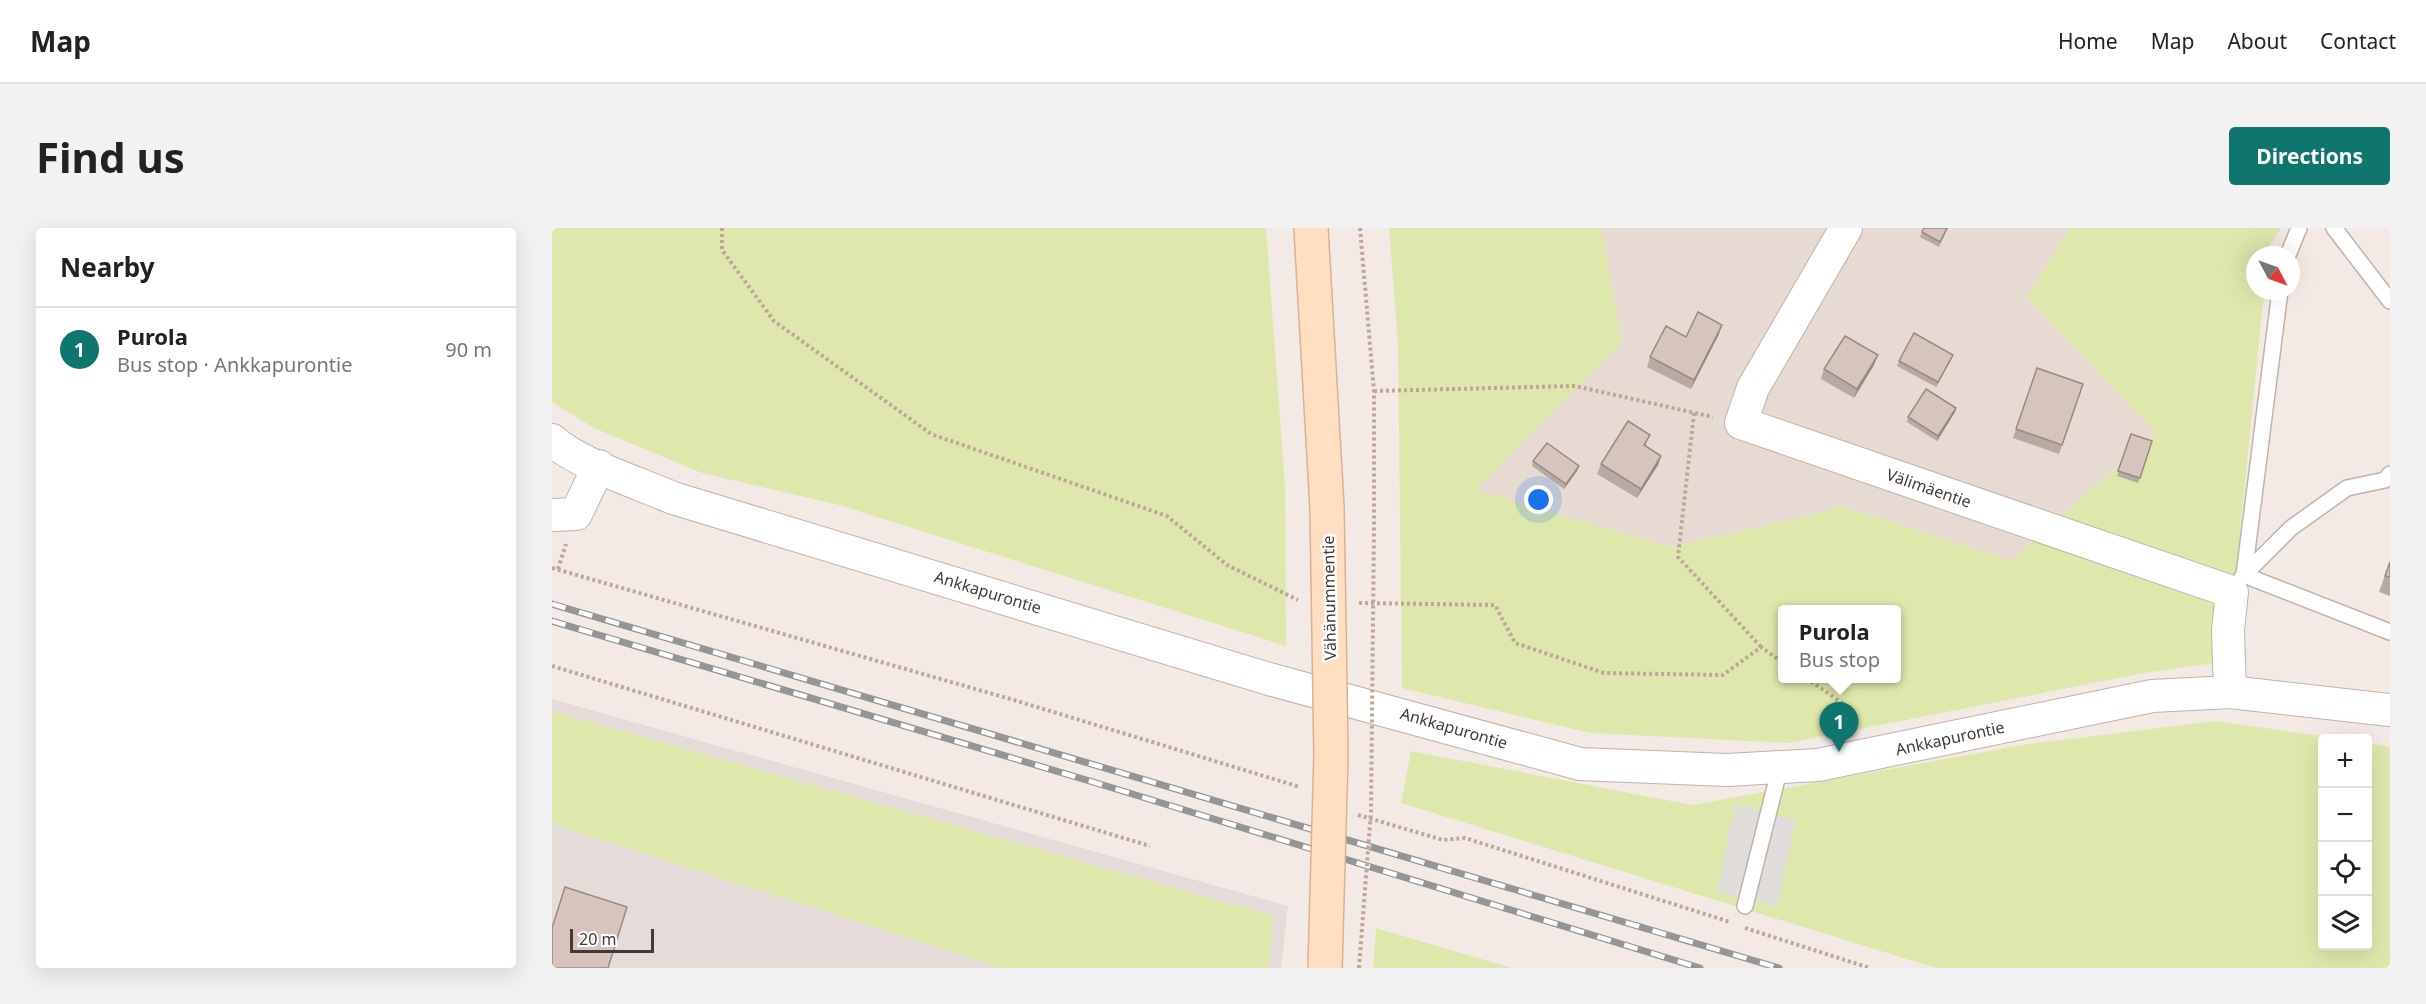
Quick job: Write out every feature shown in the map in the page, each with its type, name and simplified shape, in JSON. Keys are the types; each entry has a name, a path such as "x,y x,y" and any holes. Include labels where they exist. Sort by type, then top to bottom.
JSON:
{"main road":[{"name":"Vähänummentie","path":"1311,228 1327,508 1331,755 1325,968"}],"street":[{"path":"1740,423 1754,388 1846,228"},
{"name":"Välimäentie","path":"1740,423 2238,583"},
{"name":"Ankkapurontie","path":"552,440 560,447 599,466 673,498 1269,679 1580,764 1715,769 1818,765 2152,696 2230,692 2390,710"},
{"path":"552,515 576,514 599,466"},
{"path":"2230,692 2228,630 2238,583"}],"lane":[{"path":"2292,246 2299,228"},
{"path":"2334,228 2390,301"},
{"path":"2238,583 2279,300"},
{"path":"2238,583 2291,528 2347,488 2385,480 2390,474"},
{"path":"2238,583 2390,632"},
{"path":"1745,906 1780,767"}],"path":[{"path":"722,228 722,250 774,321 931,434 1167,516 1227,565 1308,605"},
{"path":"1359,968 1371,811 1374,527 1374,391 1360,228"},
{"path":"1374,391 1575,386 1740,423"},
{"path":"1694,413 1678,557 1761,647 1778,659"},
{"path":"552,568 1014,700 1305,790"},
{"path":"1354,603 1496,605 1515,644 1604,674 1723,675 1761,647"},
{"path":"552,666 1150,846"},
{"path":"1813,683 1842,704 1874,754"},
{"path":"1352,814 1443,840 1465,838 1870,968"}],"shaded area":[{"path":"1601,228 2070,228 2027,297 2156,433 2011,560 1844,507 1671,547 1475,490 1622,342"},
{"path":"552,699 1288,906 1281,968 552,968"},
{"path":"1735,804 1796,820 1777,906 1717,892"}],"green space":[{"path":"552,228 1266,228 1285,486 1286,646 839,505 702,473 594,428 552,402"},
{"path":"1389,228 1601,228 1622,342 1476,490 1671,547 1844,507 2011,560 2156,433 2027,297 2070,228 2281,228 2269,246 2246,246 2246,300 2263,300 2237,564 2215,663 2144,673 1789,743 1590,733 1402,688 1398,345"},
{"path":"552,711 1273,916 1269,968 1001,968 552,824"},
{"path":"2216,721 2318,736 2318,950 2372,950 2372,744 2390,747 2390,968 1936,968 1401,803 1411,751 1692,805 2028,744"},
{"path":"1376,928 1512,968 1373,968"}],"building":[{"path":"1924,228 1947,228 1940,242 1922,232"},
{"path":"1698,312 1722,325 1694,380 1650,357 1666,326 1686,337"},
{"path":"1914,333 1953,355 1938,382 1899,361"},
{"path":"1845,336 1878,355 1857,389 1824,369"},
{"path":"2037,368 2083,384 2062,445 2016,429"},
{"path":"1926,389 1956,408 1938,436 1908,417"},
{"path":"1628,421 1650,435 1644,445 1661,456 1641,489 1601,464"},
{"path":"2131,434 2152,441 2140,478 2118,471"},
{"path":"1547,443 1579,466 1566,484 1533,461"},
{"path":"2390,562 2390,577 2385,576"},
{"path":"565,887 627,907 608,968 552,968 552,928"}],"railway":[{"path":"552,604 1779,968"},
{"path":"552,621 1103,785 1700,968"}],"place":[{"name":"Purola","path":"1839,752"}]}
